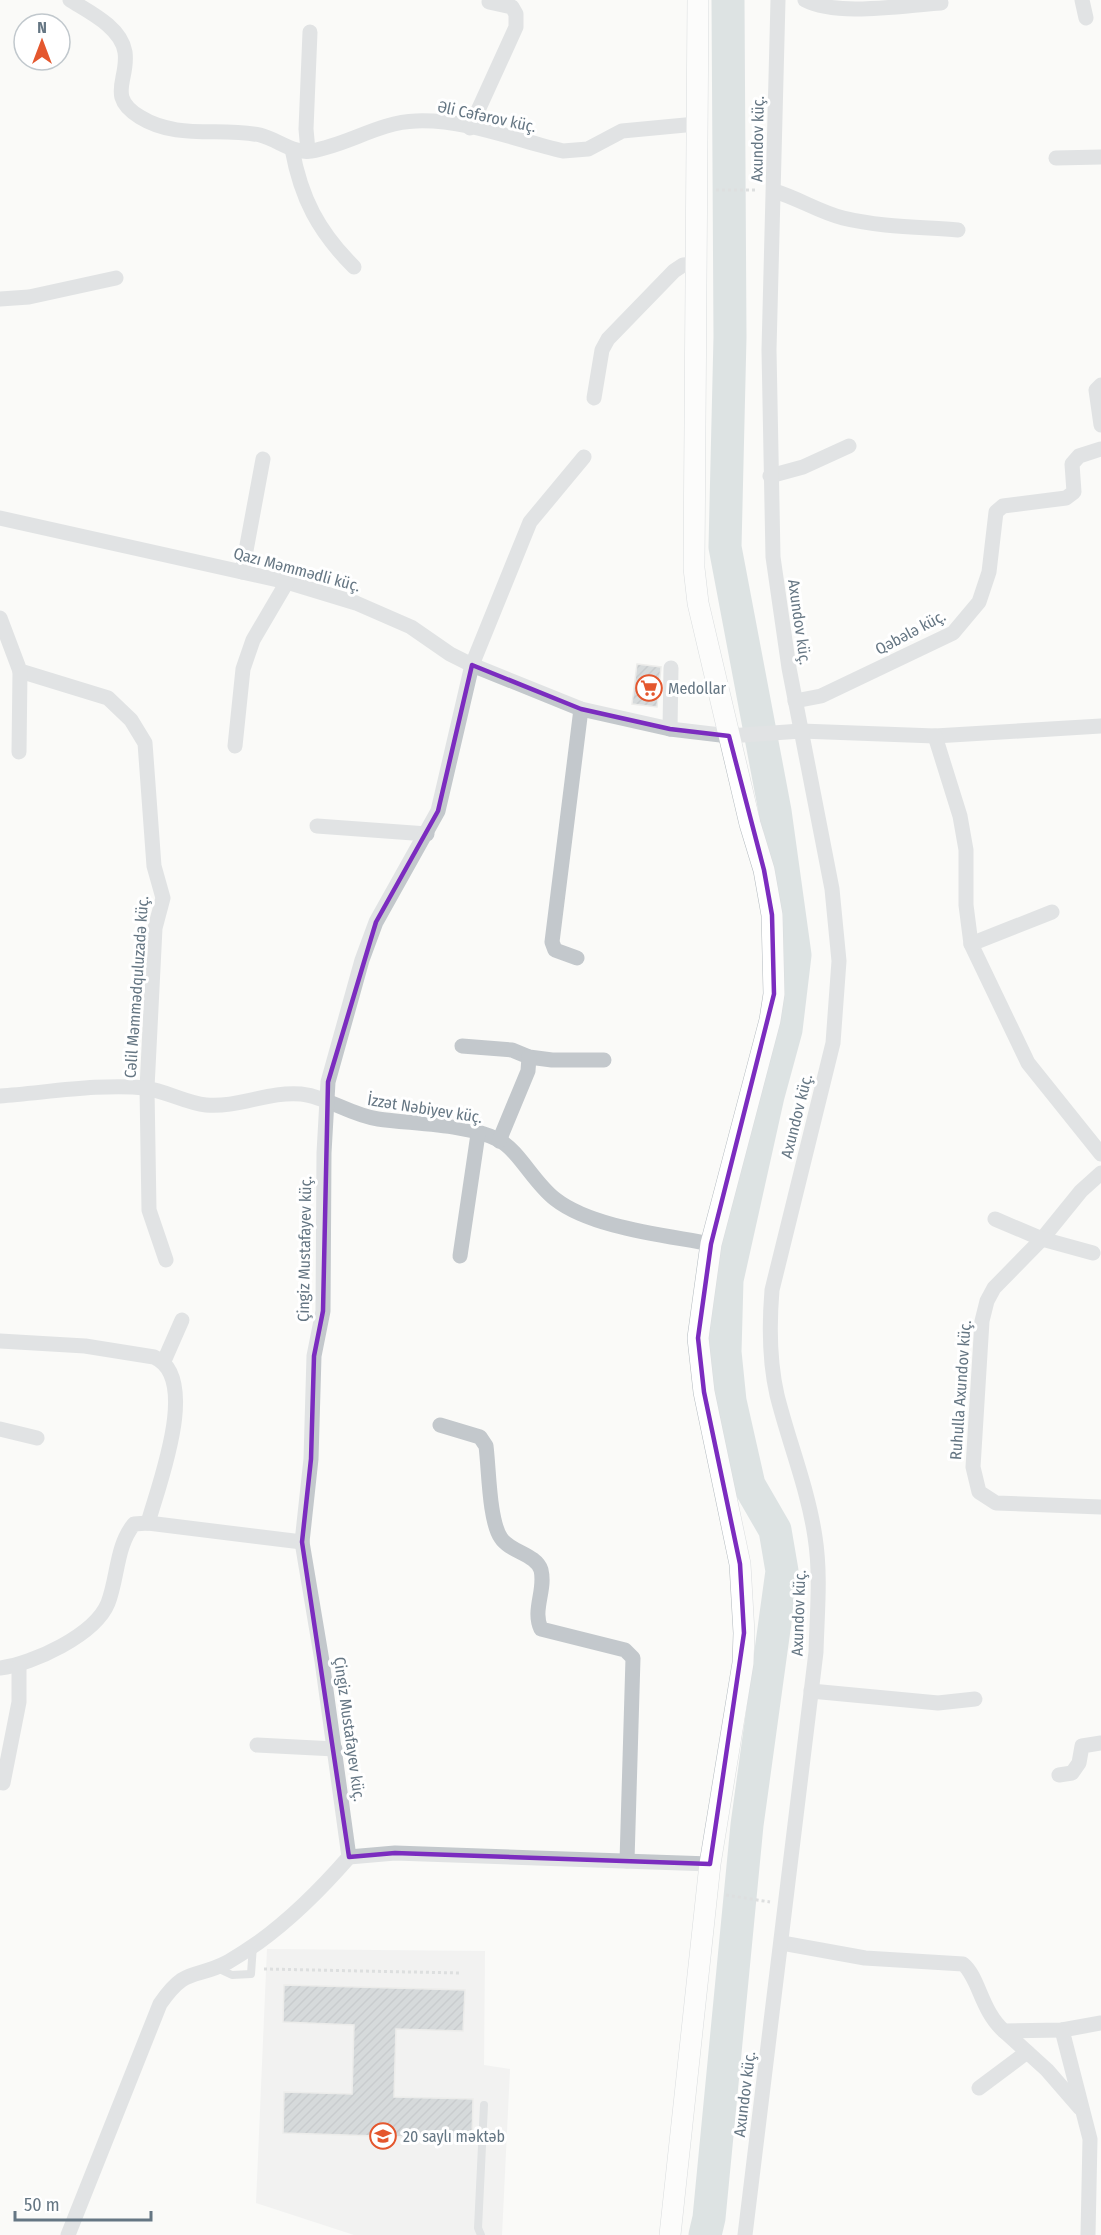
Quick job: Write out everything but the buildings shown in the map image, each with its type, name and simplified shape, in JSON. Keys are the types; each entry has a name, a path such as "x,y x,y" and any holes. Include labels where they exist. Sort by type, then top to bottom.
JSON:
{"street":[{"name":"Əli Cəfərov küç.","path":"70,0 109,26 119,40 125,52 119,92 136,115 156,127 174,131 259,135 292,149 308,152 327,148 390,124 443,121 563,152 578,152 622,132 696,124"},
{"path":"670,2235 710,1864 743,1663 744,1633 740,1564 728,1514 699,1358 700,1312 711,1244 770,1020 774,994 772,915 764,870 736,736 698,603 694,568 698,0"},
{"name":"Axundov küç.","path":"745,2235 811,1691 819,1576 815,1537 804,1486 777,1394 769,1326 772,1290 833,1043 838,1000 839,961 834,908 780,620 773,557 769,350 778,0"},
{"path":"806,0 813,4 844,8 940,3"},
{"path":"1082,0 1086,18"},
{"path":"470,128 516,27 516,14 512,7 489,2"},
{"path":"308,152 306,129 310,32"},
{"path":"292,149 296,169 314,218 329,242 354,267"},
{"path":"1056,158 1101,157"},
{"path":"774,190 841,217 869,223 958,230"},
{"path":"594,398 602,350 608,339 674,271 683,265 696,264"},
{"path":"0,299 30,297 116,278"},
{"path":"1101,385 1096,390 1101,425"},
{"path":"770,476 803,467 849,446"},
{"name":"Qəbələ küç.","path":"795,701 821,696 953,633 979,602 989,572 996,512 1003,506 1066,498 1074,492 1072,464 1079,456 1101,448"},
{"name":"Çingiz Mustafayev küç.","path":"350,1857 302,1542 311,1459 314,1356 323,1311 326,1100 335,1053 362,960 376,922 438,811 472,665 530,522 584,458"},
{"path":"242,572 263,459"},
{"name":"Qazı Məmmədli küç.","path":"0,518 287,582 356,603 411,627 450,654 472,665 581,709 670,729 736,736 801,731 935,736 1101,726"},
{"path":"235,746 243,669 253,640 287,582"},
{"path":"0,618 20,671 19,752"},
{"path":"670,668 670,729"},
{"name":"Cəlil Məmmədquluzadə küç.","path":"20,671 108,698 131,720 145,743 154,866 163,898 155,928 147,1088 149,1210 166,1260"},
{"path":"577,958 555,950 552,942 581,709"},
{"path":"935,736 964,839 966,905 971,944 1028,1063 1101,1154"},
{"path":"317,825 427,834"},
{"path":"971,944 1052,912"},
{"path":"462,1046 512,1050 529,1057 604,1060"},
{"path":"499,1141 528,1071 529,1057"},
{"name":"İzzət Nəbiyev küç.","path":"0,1096 125,1087 147,1088 205,1105 229,1105 301,1094 326,1100 360,1116 478,1134 499,1141 517,1156 538,1185 557,1202 582,1214 621,1226 711,1244"},
{"path":"460,1256 478,1134"},
{"name":"Ruhulla Axundov küç.","path":"1101,1173 1081,1191 1042,1239 994,1288 987,1300 981,1331 974,1480 979,1492 996,1503 1101,1507"},
{"path":"995,1219 1042,1239 1093,1253"},
{"path":"164,1361 182,1320"},
{"path":"0,1341 85,1346 154,1357 164,1361 175,1382 176,1405 172,1433 148,1523"},
{"path":"440,1425 480,1437 486,1446 495,1523 502,1539 537,1562 542,1572 537,1619 542,1629 625,1650 633,1658 627,1861"},
{"path":"0,1429 38,1438"},
{"path":"0,1668 19,1666 72,1640 100,1617 108,1603 125,1536 134,1524 148,1523 302,1542"},
{"path":"3,1783 19,1702 19,1666"},
{"path":"811,1691 938,1703 975,1699"},
{"path":"1059,1775 1072,1773 1079,1763 1082,1746 1101,1743"},
{"path":"257,1745 335,1749"},
{"path":"68,2235 160,2004 172,1986 185,1976 215,1967 253,1945 301,1906 350,1857 395,1853 710,1864"},
{"path":"782,1943 865,1958 963,1964 969,1968 986,2010 1082,2111"},
{"path":"1004,2031 1062,2030 1101,2023"},
{"path":"1062,2030 1091,2157 1087,2214 1088,2235"},
{"path":"979,2088 1027,2052"}],"lane":[{"path":"215,1967 224,1972 246,1976 251,1974 253,1945"},
{"path":"481,2235 478,2228 484,2105"}],"path":[{"path":"696,189 774,190"},
{"path":"707,1892 786,1904"},
{"path":"253,1969 460,1973"}],"highlighted area":[{"path":"472,665 581,709 670,729 729,736 764,870 772,915 774,994 711,1244 698,1338 704,1392 740,1564 744,1633 710,1864 395,1853 349,1857 302,1542 311,1459 314,1356 323,1311 328,1082 376,922 438,811"}],"shaded area":[{"name":"20 saylı məktəb","path":"267,1949 485,1951 484,2065 510,2069 502,2235 354,2235 256,2203"}],"waterway":[{"path":"705,2235 709,2218 747,1825 782,1571 775,1530 749,1485 730,1401 725,1352 727,1280 768,1096 786,1030 795,955 775,811 725,547 730,337 728,0"}],"place":[{"name":"Medollar","path":"649,688"},
{"name":"20 saylı məktəb","path":"383,2136"}]}
